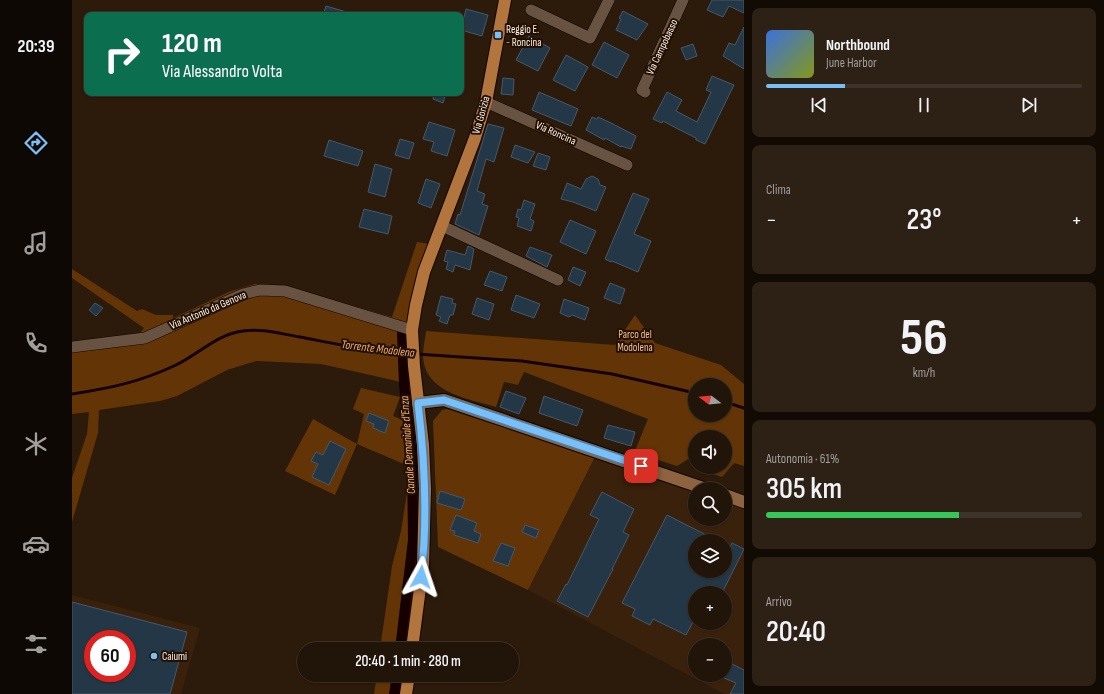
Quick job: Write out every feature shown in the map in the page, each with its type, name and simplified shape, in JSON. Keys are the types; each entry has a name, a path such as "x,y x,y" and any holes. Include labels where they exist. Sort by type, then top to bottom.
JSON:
{"main road":[{"name":"Via Gorizia","path":"413,642 423,565 425,482 412,334 416,305 424,272 475,138 486,102 504,0"},
{"path":"406,694 408,682"}],"street":[{"path":"531,10 590,38 609,0"},
{"name":"Via Campobasso","path":"645,92 642,90 683,0"},
{"name":"Via Roncina","path":"486,102 627,165"},
{"path":"442,226 558,280"},
{"name":"Via Antonio da Genova","path":"72,347 144,338 243,294 260,290 286,291 412,334"},
{"path":"418,403 444,400 688,483"},
{"path":"732,498 744,502"}],"shaded area":[{"path":"598,452 688,486 688,526 732,526 732,496 744,500 744,694 724,694 701,682 732,682 732,638 688,638 688,675 528,590"},
{"name":"Caiumi","path":"72,595 200,628 181,694 72,694"}],"green space":[{"path":"417,242 429,244 407,329 406,344 410,384 415,569 405,642 381,642 392,566 401,531 411,467 357,444 364,414 353,409 361,388 400,397 393,416 407,422 404,385 397,381 321,364 256,361 227,370 177,396 160,401 99,410 98,433 72,522 72,478 87,434 89,412 72,414 72,347 135,339 144,328 72,278 72,269 137,311 142,309 156,315 173,315 173,318 231,291 255,284 265,284 295,289 392,317"},
{"name":"Parco del Modolena","path":"635,315 655,343 721,365 744,384 744,466 734,463 732,465 732,430 688,430 688,459 677,466 655,459 632,458 648,419 524,372 518,385 504,382 496,407 449,392 439,386 431,378 426,368 423,356 426,331 615,345"},
{"path":"447,409 595,457 528,590 438,547 433,421 442,410"},
{"path":"313,419 357,444 335,495 285,471"},
{"path":"713,474 725,474 722,477"},
{"path":"376,682 399,682 398,694 374,694"}],"building":[{"path":"712,0 744,0 744,13 729,6 723,17 707,10"},
{"path":"326,6 347,12 324,12"},
{"path":"466,9 488,15 482,36 464,31 464,17"},
{"path":"623,11 648,24 637,40 616,30 621,19 619,18"},
{"path":"744,27 744,69 723,56 729,43 735,45"},
{"path":"529,36 550,48 538,71 516,60"},
{"path":"604,42 629,55 617,78 592,65"},
{"path":"693,44 697,56 686,60 681,48"},
{"path":"566,55 588,67 575,91 553,80"},
{"path":"712,76 734,85 705,144 663,121 662,123 653,119 667,92 682,100 676,111 697,122 711,92 706,90"},
{"path":"503,78 514,79 513,95 501,94"},
{"path":"539,92 578,109 571,126 532,110"},
{"path":"434,96 445,96 443,103 433,99"},
{"path":"592,117 597,119 598,117 636,136 631,149 621,147 605,138 604,140 586,130"},
{"path":"429,122 455,130 447,156 431,151 434,142 423,139"},
{"path":"488,124 504,128 494,162 486,159 477,191 485,194 482,204 488,206 479,235 455,224 458,214 460,215"},
{"path":"400,139 414,143 409,159 395,155"},
{"path":"329,140 363,151 358,166 324,156"},
{"path":"515,145 535,152 528,163 511,157"},
{"path":"538,153 550,157 546,170 533,166"},
{"path":"375,164 392,169 385,197 368,192"},
{"path":"592,176 598,179 600,185 606,187 596,211 561,199 567,183 581,189 586,179"},
{"path":"426,179 440,184 431,208 418,203"},
{"path":"633,193 649,199 634,234 651,241 638,272 605,259"},
{"path":"524,200 535,204 530,219 534,221 531,231 517,226 519,218 516,217 518,209 521,210"},
{"path":"364,209 392,216 388,234 359,227"},
{"path":"570,220 596,231 586,254 560,242"},
{"path":"468,246 474,249 470,270 455,265 453,272 446,269 448,262 444,261 447,250 465,255"},
{"path":"530,247 552,255 547,267 526,256"},
{"path":"573,267 586,272 580,286 568,280"},
{"path":"490,271 507,277 502,291 484,285"},
{"path":"610,283 625,289 620,304 604,298"},
{"path":"516,295 540,304 534,318 511,310"},
{"path":"441,296 453,299 452,303 456,304 453,315 450,315 447,324 439,321 441,317 436,315"},
{"path":"477,298 494,304 489,320 472,314"},
{"path":"564,299 589,308 585,320 572,315 569,317 560,313"},
{"path":"95,303 103,308 96,316 89,310"},
{"path":"506,391 526,398 519,414 500,407"},
{"path":"544,396 583,410 577,426 539,413"},
{"path":"369,413 389,421 385,433 373,428 374,424 366,421"},
{"path":"608,425 635,432 631,446 604,438"},
{"path":"330,441 346,449 329,485 312,477 318,464 311,461 316,452 323,455"},
{"path":"440,491 465,499 461,510 437,503"},
{"path":"602,492 634,509 623,532 629,535 588,617 557,601 566,584 567,585 599,519 590,515"},
{"path":"456,515 477,523 474,531 481,534 478,543 454,535 455,531 450,530"},
{"path":"667,515 704,534 688,534 688,578 730,578 726,586 688,586 689,630 686,635 653,619 650,625 632,616 635,609 622,603"},
{"path":"525,525 539,530 536,538 522,532"},
{"path":"501,543 515,548 508,566 493,561"},
{"path":"732,543 744,549 732,573"},
{"name":"Caiumi","path":"72,602 187,632 170,694 72,694"},
{"path":"732,664 744,670 744,694 730,694 736,683 732,681"}],"waterway":[{"name":"Torrente Modolena","path":"72,394 113,387 150,376 184,361 216,340 234,333 250,330 272,332 369,350 411,354"},
{"name":"Canale Demaniale d'Enza","path":"401,642 413,540 412,457 404,385 402,332"},
{"name":"Torrente Modolena","path":"416,354 522,361 612,374 688,391"},
{"name":"Torrente Modolena","path":"732,404 744,408"},
{"name":"Canale Demaniale d'Enza","path":"394,694 396,682"}],"place":[{"name":"Reggio E. - Roncina","path":"498,35"},
{"name":"Caiumi","path":"154,656"}],"route":[{"path":"421,577 423,565 425,489 423,446 418,403 444,400 641,466"}]}
